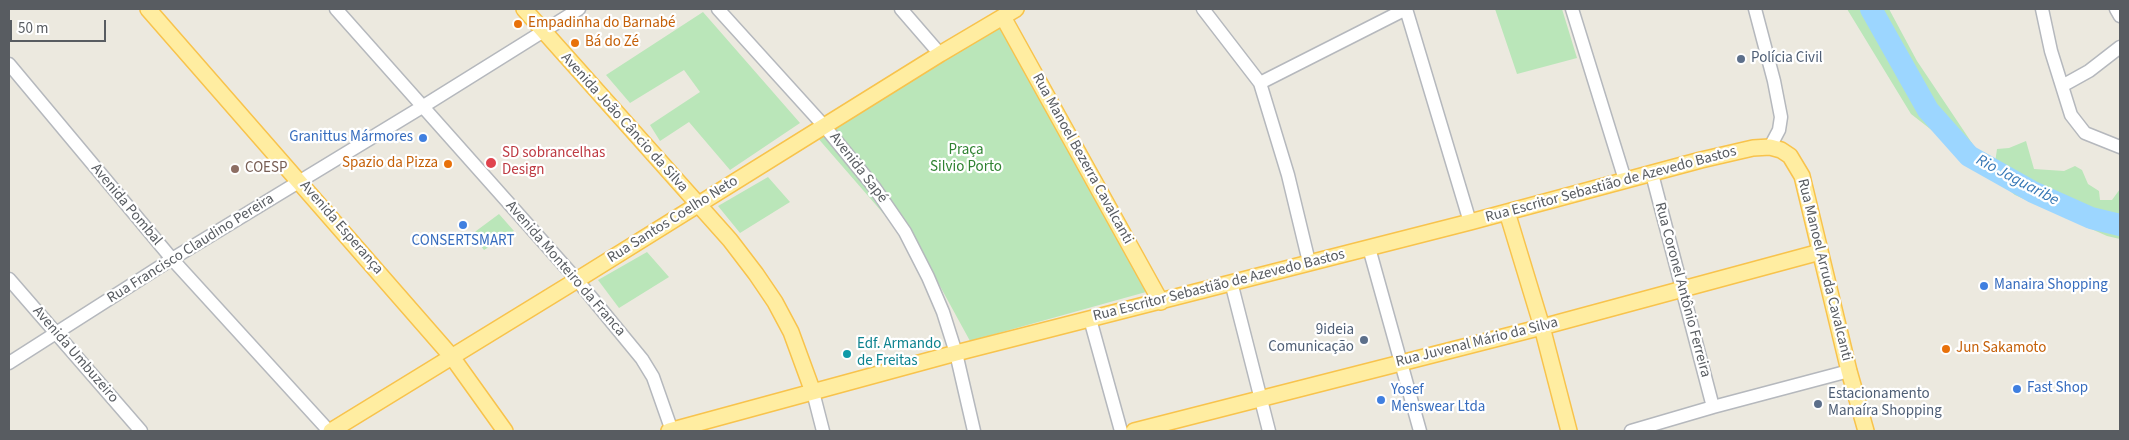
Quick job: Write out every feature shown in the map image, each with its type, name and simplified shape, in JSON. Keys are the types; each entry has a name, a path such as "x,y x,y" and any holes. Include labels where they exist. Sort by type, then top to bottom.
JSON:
{"main road":[{"name":"Avenida Esperança","path":"148,9 452,357 505,431"},
{"name":"Avenida João Câncio da Silva","path":"524,9 730,240 756,274 775,302 791,332 813,392"},
{"name":"Rua Santos Coelho Neto","path":"330,431 1009,13"},
{"name":"Rua Manoel Bezerra Cavalcanti","path":"1009,13 1161,302"},
{"name":"Rua Escritor Sebastião de Azevedo Bastos","path":"671,431 956,353 1161,302 1231,282 1470,222 1625,180 1753,148 1770,146"},
{"name":"Rua Manoel Arruda Cavalcanti","path":"1770,146 1790,156 1799,168 1802,176 1849,370 1866,431"},
{"path":"1507,212 1542,327 1569,431"},
{"name":"Rua Juvenal Mário da Silva","path":"1134,431 1542,327 1820,252"}],"street":[{"name":"Avenida Monteiro da Franca","path":"336,9 577,280 645,365 653,377 671,431"},
{"name":"Rua Francisco Claudino Pereira","path":"9,363 172,259 579,9"},
{"name":"Avenida Sapé","path":"718,9 825,126 874,186 905,232 928,277 956,353 974,431"},
{"path":"901,9 940,54"},
{"path":"1203,9 1260,83 1288,175 1309,262"},
{"path":"1260,83 1406,9 1470,222"},
{"path":"1572,9 1625,180"},
{"path":"1754,9 1774,81 1781,117 1779,130 1770,146"},
{"path":"2042,9 2062,86 2071,114 2077,125 2085,133 2120,147"},
{"path":"2116,9 2120,16"},
{"path":"2062,86 2089,71 2120,47"},
{"name":"Avenida Pombal","path":"9,64 172,259 330,431"},
{"name":"Rua Coronel Antônio Ferreira","path":"1652,174 1713,407"},
{"path":"1369,248 1420,431"},
{"name":"Avenida Umbuzeiro","path":"9,279 141,431"},
{"path":"1231,282 1270,431"},
{"path":"1090,319 1121,431"},
{"path":"1632,431 1849,370"},
{"path":"813,392 823,431"}],"green space":[{"path":"1495,9 1562,9 1577,58 1517,74"},
{"path":"1847,9 1889,9 1917,61 1976,149 1995,163 1997,149 2009,148 2026,141 2034,169 2064,171 2075,166 2082,170 2088,184 2099,191 2100,200 2112,200 2120,189 2120,239 2107,236 2015,195 1911,114"},
{"path":"703,12 800,123 730,170 689,122 660,141 650,125 700,92 684,70 630,103 606,75"},
{"name":"Praça Silvio Porto","path":"1003,18 1146,292 970,341 929,266 816,136"},
{"path":"768,177 790,202 740,233 718,206"},
{"path":"499,214 514,231 484,250 472,234"},
{"path":"647,252 669,277 619,308 598,280"}],"waterway":[{"name":"Rio Jaguaribe","path":"1871,9 1928,110 1969,156 2033,192 2091,218 2120,225"}],"place":[{"name":"Empadinha do Barnabé","path":"518,24"},
{"name":"Bá do Zé","path":"575,43"},
{"name":"Polícia Civil","path":"1741,59"},
{"name":"Granittus Mármores","path":"423,138"},
{"name":"SD sobrancelhas Design","path":"491,163"},
{"name":"Spazio da Pizza","path":"448,164"},
{"name":"COESP","path":"235,169"},
{"name":"CONSERTSMART","path":"463,225"},
{"name":"Manaira Shopping","path":"1984,286"},
{"name":"9ideia Comunicação","path":"1364,340"},
{"name":"Jun Sakamoto","path":"1946,349"},
{"name":"Edf. Armando de Freitas","path":"847,354"},
{"name":"Fast Shop","path":"2017,389"},
{"name":"Yosef Menswear Ltda","path":"1381,400"},
{"name":"Estacionamento Manaíra Shopping","path":"1818,404"}]}
